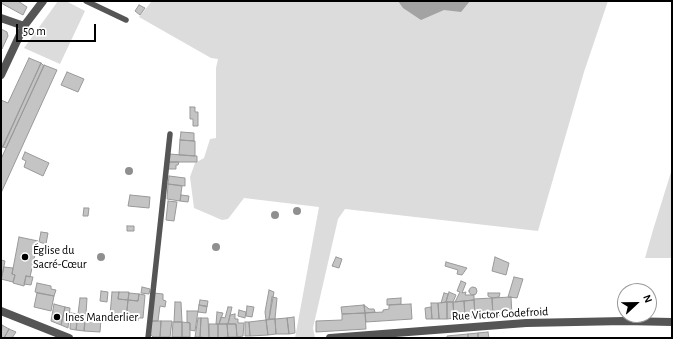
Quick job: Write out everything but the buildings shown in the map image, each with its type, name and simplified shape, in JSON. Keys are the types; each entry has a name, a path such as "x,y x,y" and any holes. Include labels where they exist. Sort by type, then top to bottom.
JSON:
{"street":[{"path":"1,75 24,26 43,1"},
{"path":"1,18 24,26"},
{"path":"1,312 69,338"},
{"name":"Rue Victor Godefroid","path":"330,338 526,323 624,321 672,322"}],"lane":[{"path":"86,1 126,20"},
{"path":"148,338 170,134"}],"shaded area":[{"path":"58,1 66,1 85,11 60,64 24,48"},
{"path":"152,1 608,1 584,72 538,231 345,209 338,219 313,328 315,338 295,338 319,207 244,198 228,219 222,220 194,208 190,177 195,163 204,158 210,139 216,138 216,68 218,59 211,58 139,17"},
{"path":"398,1 470,1 461,12 444,10 421,20 403,8"},
{"path":"672,169 672,258 645,258 653,230"}],"place":[{"name":"Église du Sacré-Cœur","path":"25,257"},
{"name":"Ines Manderlier","path":"57,317"}]}
